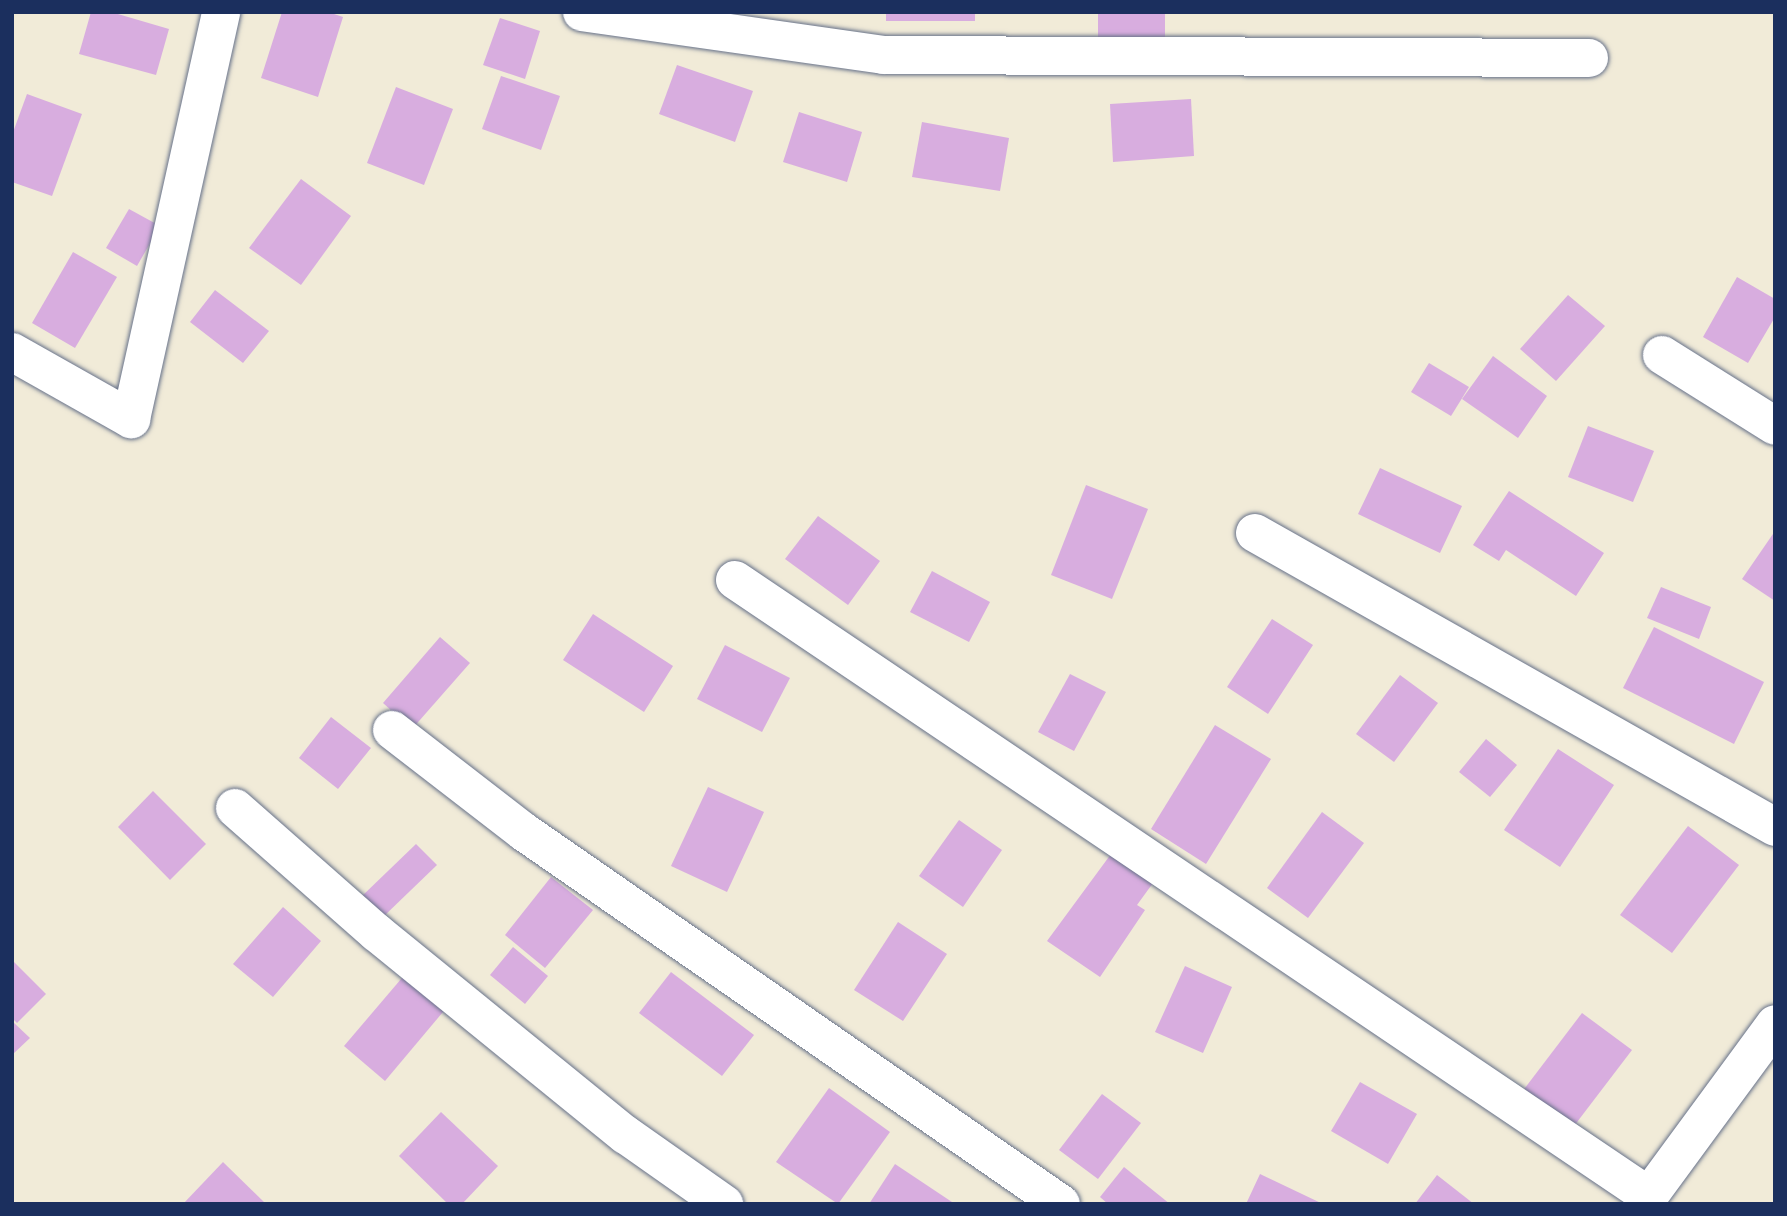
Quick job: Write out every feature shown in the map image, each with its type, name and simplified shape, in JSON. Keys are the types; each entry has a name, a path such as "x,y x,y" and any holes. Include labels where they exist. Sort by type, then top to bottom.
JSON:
{"street":[{"path":"12,352 131,419 221,12"},
{"path":"582,12 883,55 1589,58"},
{"path":"1662,355 1775,426"},
{"path":"1255,533 1775,827"},
{"path":"735,580 1646,1200 1775,1024"},
{"path":"392,730 524,832 1061,1204"},
{"path":"235,807 377,933 615,1126 724,1204"}],"building":[{"path":"91,12 111,12 169,29 156,75 79,54"},
{"path":"282,12 328,12 343,17 318,97 261,78"},
{"path":"886,12 975,12 975,21 886,21"},
{"path":"1098,12 1165,12 1165,42 1098,42"},
{"path":"500,18 540,31 525,79 483,65"},
{"path":"677,65 753,91 735,142 659,114"},
{"path":"501,76 560,96 541,150 482,129"},
{"path":"396,87 453,109 424,185 367,163"},
{"path":"27,94 82,114 52,196 12,182 12,135"},
{"path":"1191,99 1194,156 1113,162 1110,104"},
{"path":"799,112 862,132 847,182 783,162"},
{"path":"922,122 1009,138 1000,191 912,177"},
{"path":"301,179 351,216 301,285 249,248"},
{"path":"129,209 160,226 137,266 106,248"},
{"path":"73,252 117,277 75,348 32,323"},
{"path":"1737,277 1775,299 1775,317 1748,363 1703,337"},
{"path":"215,290 269,331 243,363 190,322"},
{"path":"1568,295 1605,326 1556,381 1520,349"},
{"path":"1493,356 1547,396 1518,438 1462,399"},
{"path":"1429,363 1469,387 1451,416 1411,392"},
{"path":"1588,426 1654,451 1633,502 1568,477"},
{"path":"1380,468 1462,506 1440,553 1358,514"},
{"path":"1086,485 1148,509 1112,599 1051,575"},
{"path":"1509,491 1604,553 1576,596 1506,550 1499,561 1473,545"},
{"path":"818,516 880,561 848,605 785,559"},
{"path":"1775,531 1775,601 1742,579"},
{"path":"932,571 990,602 969,642 910,612"},
{"path":"1661,587 1711,607 1699,639 1647,618"},
{"path":"593,614 673,666 644,712 563,660"},
{"path":"1272,619 1313,645 1268,714 1227,687"},
{"path":"1654,627 1764,682 1734,744 1623,688"},
{"path":"440,637 470,663 412,729 383,703"},
{"path":"725,645 790,678 762,732 697,699"},
{"path":"1070,674 1106,692 1074,751 1038,732"},
{"path":"1400,675 1438,703 1394,762 1356,734"},
{"path":"331,717 371,748 338,789 299,758"},
{"path":"1215,725 1271,759 1206,864 1151,829"},
{"path":"1486,739 1517,765 1490,797 1459,772"},
{"path":"1558,749 1614,785 1560,867 1504,830"},
{"path":"708,787 764,812 727,892 671,866"},
{"path":"153,791 206,844 170,880 118,827"},
{"path":"1322,812 1364,843 1308,918 1267,888"},
{"path":"959,820 1002,850 963,907 919,876"},
{"path":"1688,826 1739,865 1672,953 1620,915"},
{"path":"416,844 437,865 382,918 361,897"},
{"path":"1111,854 1153,883 1137,905 1145,910 1100,977 1047,941"},
{"path":"551,877 593,910 545,968 505,935"},
{"path":"283,907 321,941 273,997 233,964"},
{"path":"898,922 947,954 903,1021 854,990"},
{"path":"513,947 548,976 525,1004 490,975"},
{"path":"12,960 46,994 17,1023 12,1018"},
{"path":"1185,966 1232,987 1203,1053 1155,1032"},
{"path":"407,972 448,1006 385,1081 344,1046"},
{"path":"671,972 754,1035 722,1076 639,1013"},
{"path":"1582,1013 1632,1050 1571,1130 1522,1092"},
{"path":"12,1021 30,1038 12,1055"},
{"path":"1360,1082 1417,1114 1388,1164 1331,1131"},
{"path":"829,1088 890,1132 838,1204 776,1162"},
{"path":"1102,1094 1141,1123 1098,1179 1059,1150"},
{"path":"441,1112 498,1166 462,1204 448,1204 399,1156"},
{"path":"223,1162 266,1204 183,1204"},
{"path":"895,1164 955,1204 869,1204"},
{"path":"1124,1167 1170,1204 1108,1204 1100,1197"},
{"path":"1260,1174 1323,1204 1246,1204"},
{"path":"1437,1175 1474,1204 1415,1204"}]}
